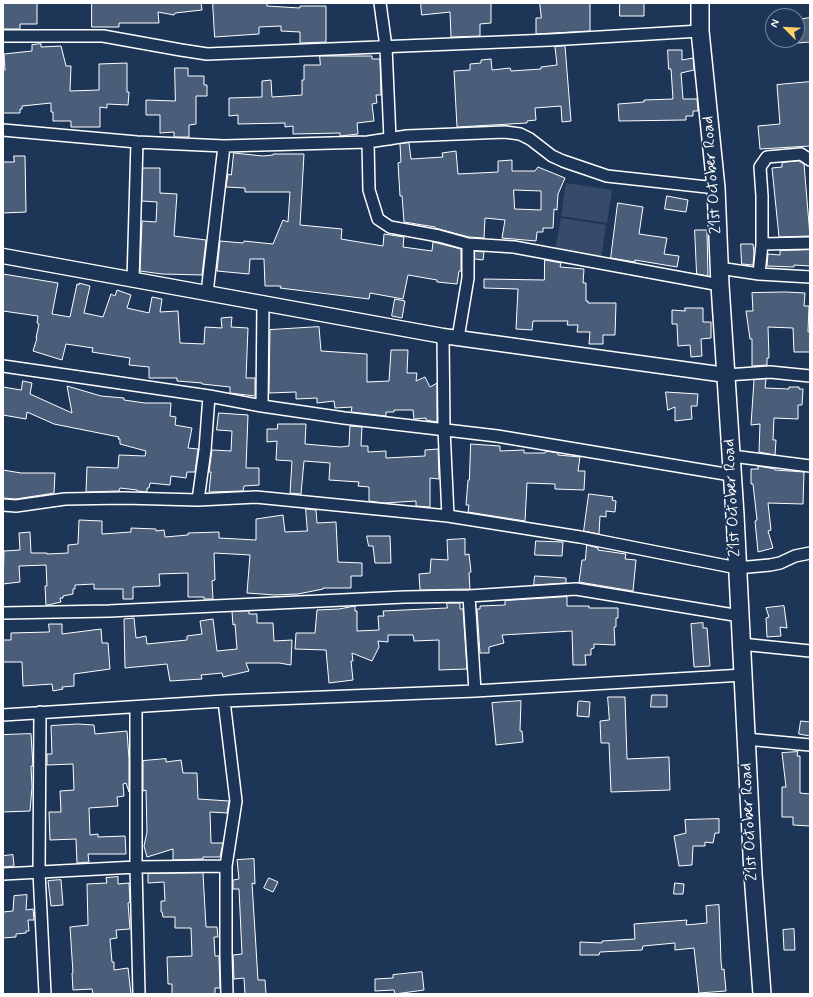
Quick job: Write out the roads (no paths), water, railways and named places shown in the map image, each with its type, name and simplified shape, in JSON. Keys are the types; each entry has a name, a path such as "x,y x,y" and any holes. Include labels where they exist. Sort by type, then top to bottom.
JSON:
{"main road":[{"name":"21st October Road","path":"700,3 700,31 716,188 720,285 732,456 731,475 740,616 753,874 762,994"}],"street":[{"path":"380,3 386,47 390,139"},
{"path":"3,36 102,36 207,54 558,40 700,31"},
{"path":"3,130 138,142 224,146 368,142 407,136 505,132 520,134 530,139 552,156 607,176 716,188"},
{"path":"134,280 138,142"},
{"path":"368,142 369,190 378,219 390,227 439,236 468,244 514,247 720,285"},
{"path":"207,293 224,146"},
{"path":"759,274 762,244 762,196 760,167 767,157 801,154 810,160"},
{"path":"762,244 810,242"},
{"path":"458,338 468,278 468,244"},
{"path":"3,256 263,302 443,336 726,375 770,372 810,376"},
{"path":"719,268 759,274 810,277"},
{"path":"262,406 263,302"},
{"path":"443,336 444,429 448,516"},
{"path":"3,366 209,396 262,406 344,418 497,436 731,475"},
{"path":"198,500 205,450 209,396"},
{"path":"732,456 810,466"},
{"path":"3,505 16,506 72,499 124,498 198,500 256,497 448,516 545,533 580,537 737,568 770,565 780,563 795,556 810,554"},
{"path":"3,613 109,611 405,597 469,596 576,589 740,616"},
{"path":"469,596 475,691"},
{"path":"741,644 810,651"},
{"path":"3,715 224,701 475,691 743,675"},
{"path":"224,701 236,801 226,866 226,955 228,994"},
{"path":"136,707 136,867 139,994"},
{"path":"40,712 39,872 45,994"},
{"path":"746,739 810,745"},
{"path":"3,874 136,867 226,866"}]}
